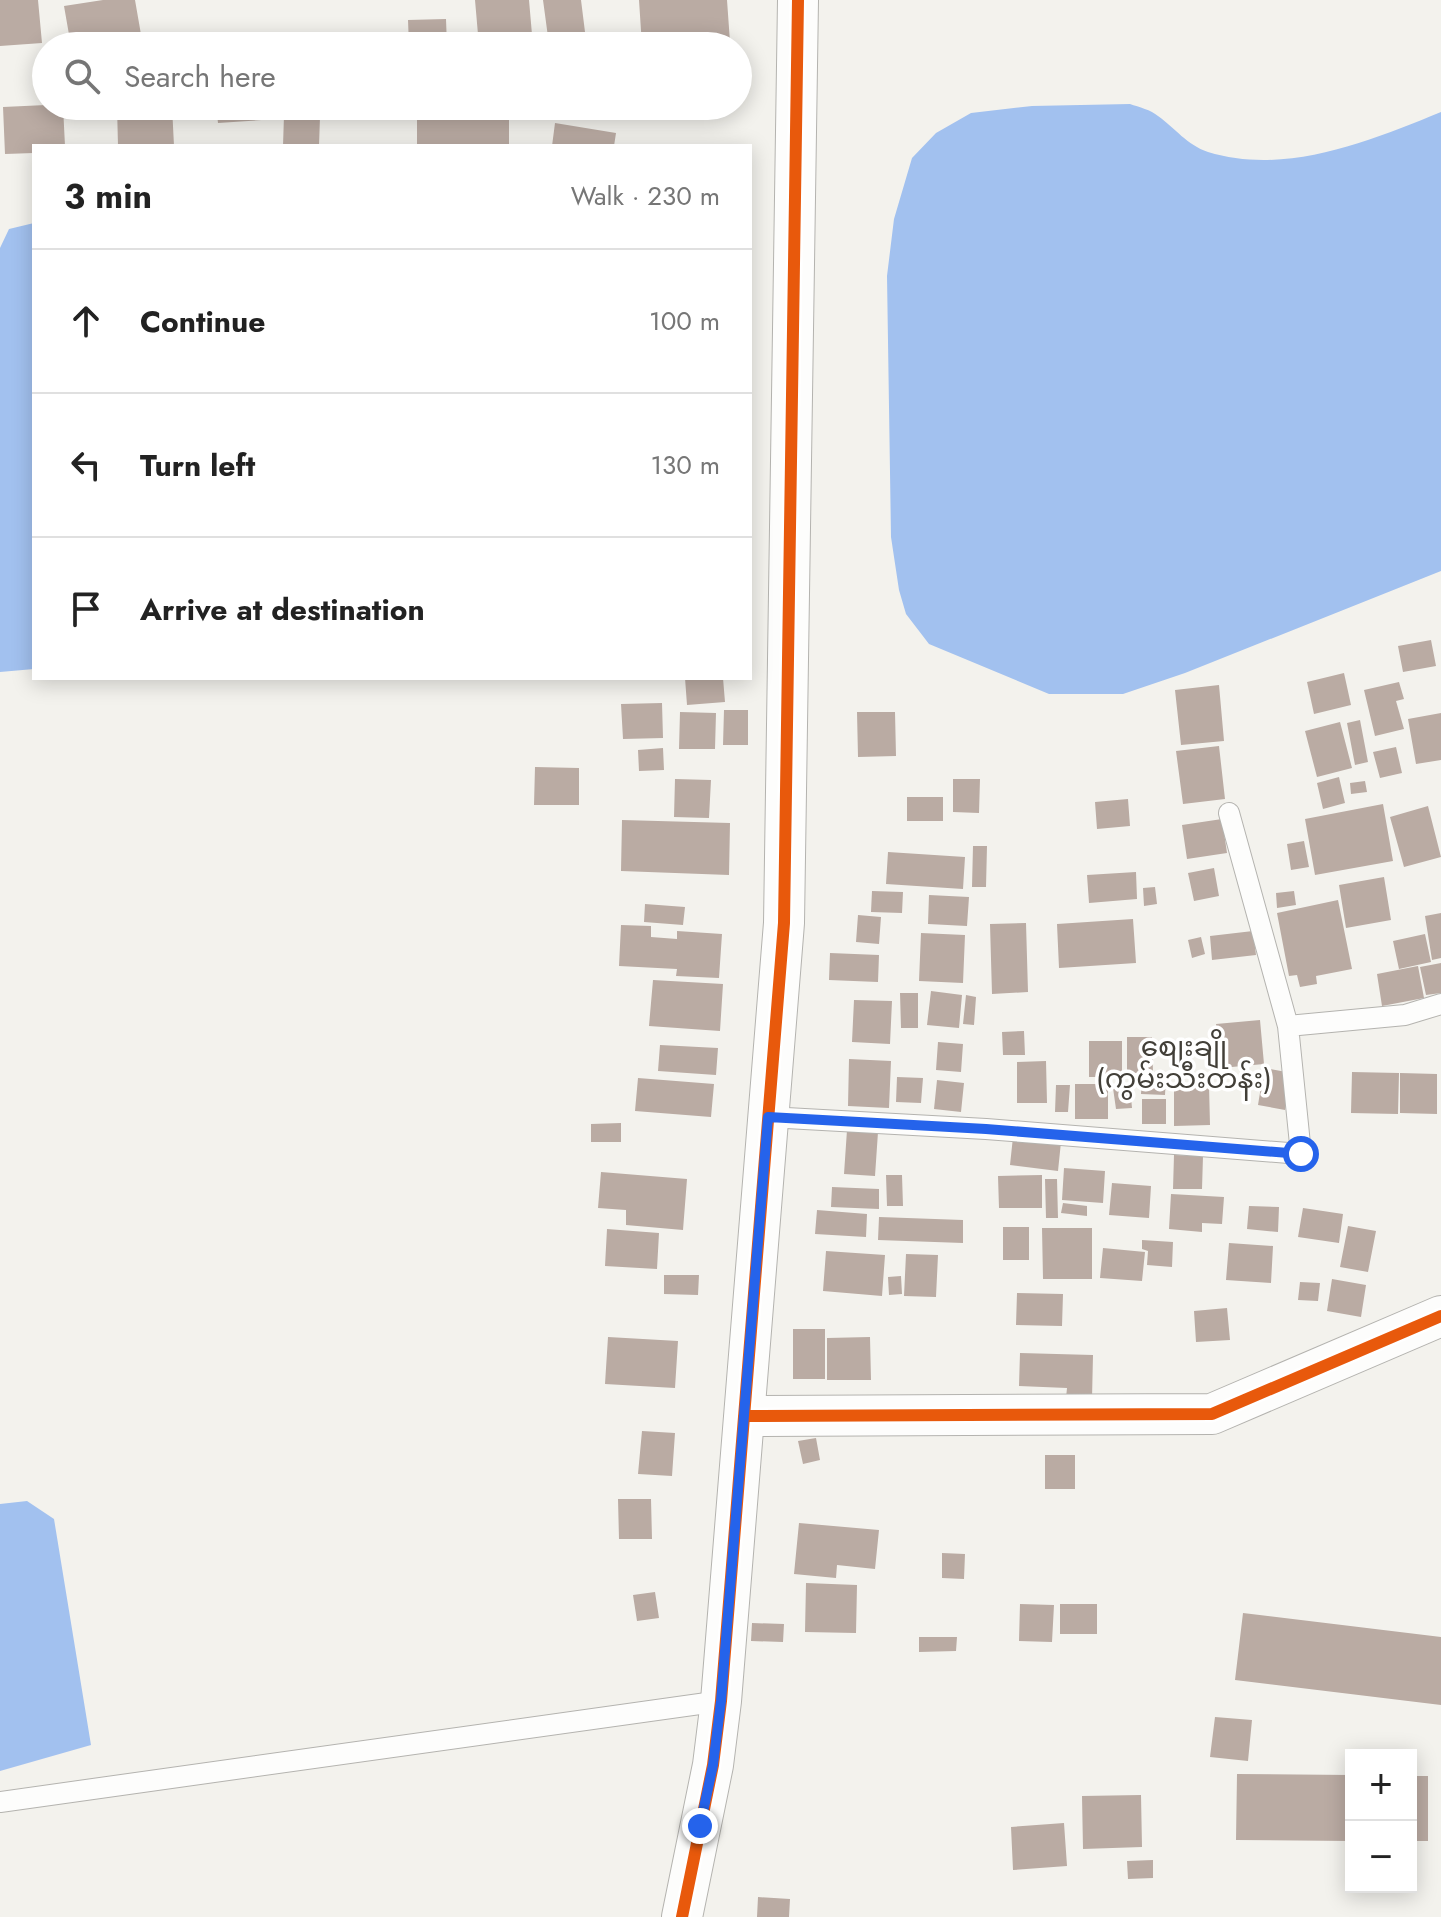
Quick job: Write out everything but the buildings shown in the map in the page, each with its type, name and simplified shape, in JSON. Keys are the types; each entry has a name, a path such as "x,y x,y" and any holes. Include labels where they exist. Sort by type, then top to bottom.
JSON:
{"street":[{"path":"682,1917 713,1765 721,1701 784,923 798,0"},
{"path":"744,1416 1212,1414 1441,1316"}],"lane":[{"path":"768,1117 986,1129 1301,1154 1288,1026 1229,813"},
{"path":"1288,1026 1405,1015 1441,1004"},
{"path":"0,1802 721,1701"}],"water":[{"path":"1130,104 1155,114 1187,141 1208,152 1267,160 1297,158 1357,144 1441,112 1441,571 1185,673 1123,694 1049,694 929,644 906,614 891,537 887,276 894,219 912,158 936,133 971,113 1032,106"},
{"path":"32,223 32,669 0,672 0,248 9,229"},
{"path":"27,1501 54,1519 91,1745 0,1771 0,1504"}],"cycle path":[{"path":"682,1917 713,1765 721,1701 784,923 798,0"},
{"path":"744,1416 1212,1414 1441,1316"}],"district":[{"name":"စျေးချို (ကွမ်းသီးတန်း)","path":"1184,1062"}],"route":[{"path":"700,1826 713,1765 721,1701 768,1117 986,1129 1301,1154"}]}
